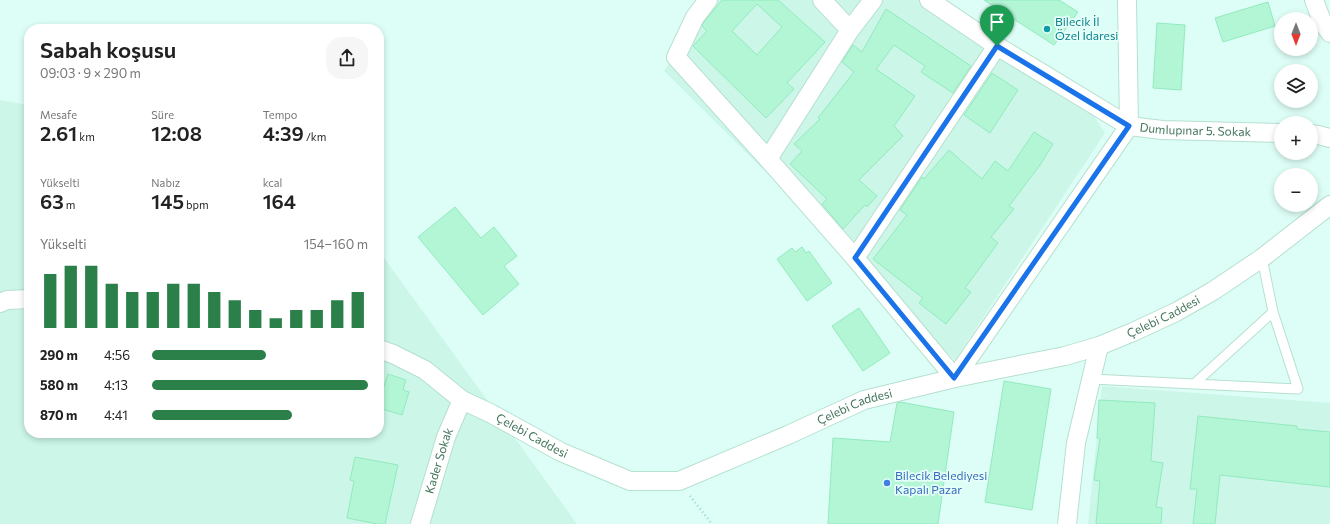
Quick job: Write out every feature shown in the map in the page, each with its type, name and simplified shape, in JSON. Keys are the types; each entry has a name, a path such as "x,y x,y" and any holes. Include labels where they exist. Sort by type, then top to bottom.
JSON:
{"street":[{"path":"708,0 695,18 676,57 855,258 954,378 1129,126 1127,0"},
{"path":"822,0 850,30"},
{"path":"768,159 850,30 873,0"},
{"name":"Dumlupınar 5. Sokak","path":"930,0 997,46 1129,126 1162,130 1274,133"},
{"path":"1314,0 1322,21 1330,33"},
{"path":"855,258 997,46"},
{"name":"Çelebi Caddesi","path":"384,351 394,354 425,370 462,400 490,413 561,452 630,481 679,481 788,435 864,400 954,378 1065,356 1098,346 1133,332 1176,312 1213,291 1262,258 1330,205"},
{"path":"0,303 7,300 24,299"},
{"path":"1066,524 1076,443 1098,346"},
{"name":"Kader Sokak","path":"420,524 446,437 462,400"}],"lane":[{"path":"1091,379 1298,389 1273,312 1262,258"},
{"path":"1194,384 1273,312"}],"path":[{"path":"679,481 712,524"}],"shaded area":[{"path":"711,0 926,0 1083,99 1105,133 955,360 664,71"},
{"path":"0,100 24,104 24,438 384,438 384,258 577,524 0,524"},
{"path":"1102,386 1330,403 1330,524 1088,524"}],"building":[{"path":"722,0 778,0 825,42 787,83 794,89 766,118 693,46 707,31 702,26","holes":["757,4 782,27 757,55 732,31"]},
{"name":"Bilecik İl Özel İdaresi","path":"984,0 1059,0 1078,12 1054,45"},
{"path":"1268,2 1274,26 1223,42 1215,18"},
{"path":"886,9 971,66 953,93 921,72 925,66 894,45 876,69 915,96 894,126 903,136 859,180 877,196 867,207 865,205 843,229 822,204 827,199 790,164 802,151 794,144 820,119 818,118 854,72 842,62 853,45 862,52"},
{"path":"1157,23 1185,25 1181,90 1153,88"},
{"path":"992,73 1018,90 990,133 964,115"},
{"path":"1034,132 1053,144 1040,165 1009,206 1014,209 991,237 998,243 965,288 971,292 946,324 919,303 923,298 873,259 907,215 900,210 922,177 924,179 949,150 982,179 995,161 1008,171"},
{"path":"455,207 481,238 494,227 517,256 504,266 519,284 483,315 418,237"},
{"path":"802,247 806,253 809,251 832,283 807,301 777,259 792,248 795,252"},
{"path":"859,308 890,353 863,371 832,326"},
{"path":"388,374 406,380 403,390 409,392 402,415 384,410 384,386"},
{"path":"1004,381 1051,389 1032,510 985,502"},
{"path":"1099,400 1155,403 1151,461 1163,463 1156,507 1162,508 1161,524 1096,524 1100,481 1094,480 1100,439 1097,438"},
{"name":"Bilecik Belediyesi Kapalı Pazar","path":"900,402 954,412 938,524 828,524 833,438 890,442 897,403"},
{"path":"1198,416 1297,426 1297,429 1330,432 1330,487 1220,475 1215,524 1193,524 1197,489 1190,489"},
{"path":"355,457 398,465 385,524 377,524 347,518 354,481 350,480"}],"place":[{"name":"Bilecik İl Özel İdaresi","path":"1047,29"},
{"name":"Bilecik Belediyesi Kapalı Pazar","path":"887,483"}],"route":[{"path":"997,46 1129,126 954,378 855,258 997,46"}]}
